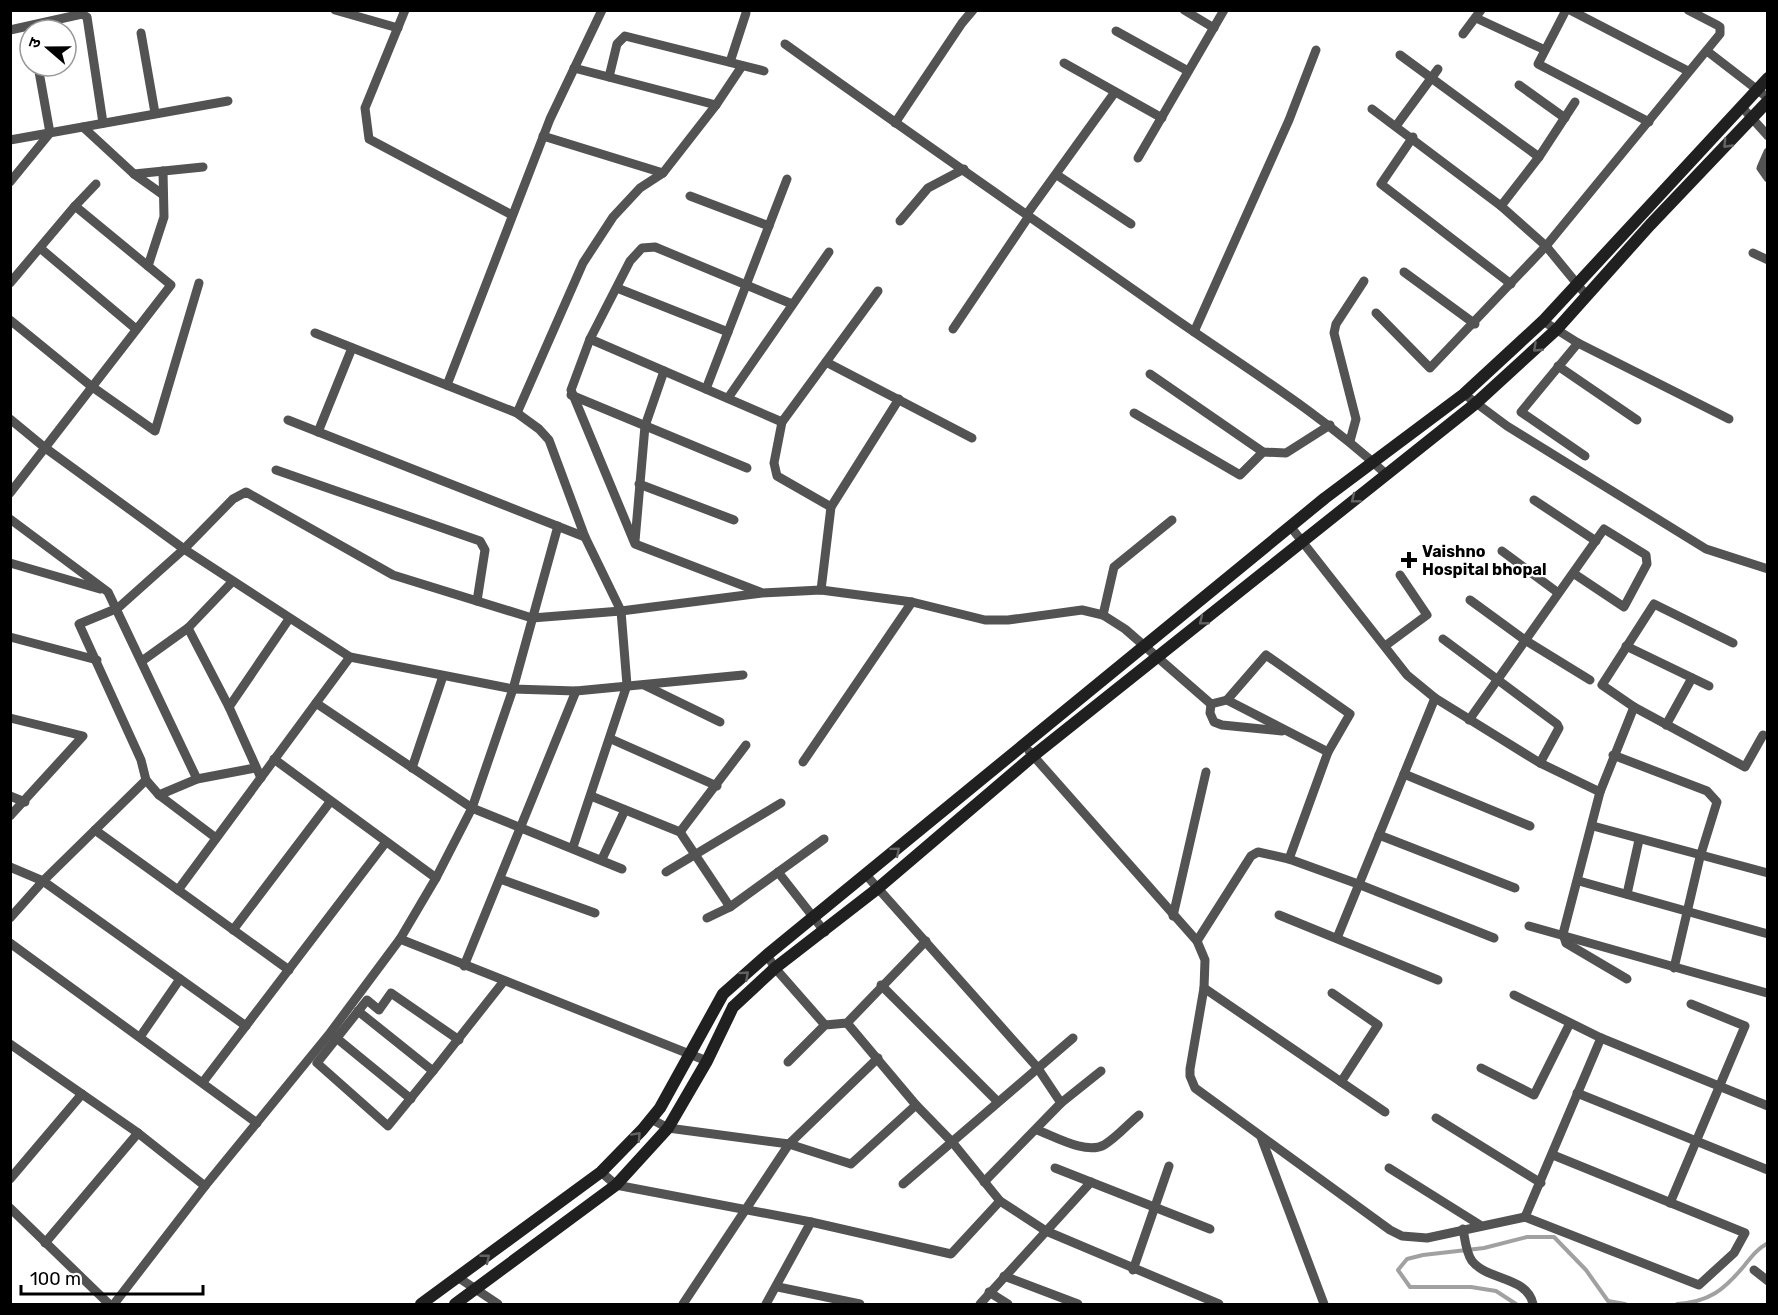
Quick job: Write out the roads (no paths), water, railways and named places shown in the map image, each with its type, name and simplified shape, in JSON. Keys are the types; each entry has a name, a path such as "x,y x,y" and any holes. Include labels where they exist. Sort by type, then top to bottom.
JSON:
{"street":[{"path":"335,10 398,28"},
{"path":"447,385 543,136 602,10"},
{"path":"895,123 962,23 974,10"},
{"path":"1184,10 1214,28"},
{"path":"1138,158 1224,10"},
{"path":"1649,122 1538,64 1543,50 1568,10 1688,71"},
{"path":"1376,313 1430,368 1475,324 1546,246 1720,34 1720,27 1688,10"},
{"path":"402,11 398,28 365,108 369,139 512,215"},
{"path":"730,62 746,13"},
{"path":"68,18 82,14 87,17 104,123"},
{"path":"1463,34 1478,14 1543,50"},
{"path":"1116,31 1188,71"},
{"path":"141,33 155,113"},
{"path":"609,77 617,44 626,36 764,71"},
{"path":"785,44 1330,425 1386,474"},
{"path":"1194,332 1290,120 1316,50"},
{"path":"455,1305 616,1185 668,1128 707,1061 733,1007 775,968 825,932 1033,756 1475,404 1557,329 1767,100 1707,51"},
{"path":"1400,55 1539,157"},
{"path":"1064,63 1162,118"},
{"path":"516,412 583,263 596,242 629,198 663,173 716,105 742,66"},
{"path":"574,68 716,105"},
{"path":"1396,126 1438,69"},
{"path":"10,182 50,133 40,78"},
{"path":"421,1305 601,1172 651,1119 723,994 1290,526 1372,461 1464,394 1543,321 1767,78"},
{"path":"1519,86 1565,118"},
{"path":"953,329 1028,215 1115,92"},
{"path":"10,140 228,101"},
{"path":"1501,206 1539,157 1575,102"},
{"path":"1741,106 1767,136"},
{"path":"1372,109 1413,137 1501,206 1546,246 1587,296"},
{"path":"82,127 134,174 162,194"},
{"path":"543,136 663,173"},
{"path":"1413,137 1381,184 1511,284"},
{"path":"1767,152 1761,168 1767,178"},
{"path":"134,174 203,167"},
{"path":"900,221 928,188 964,170"},
{"path":"148,266 164,217 163,171"},
{"path":"1057,175 1131,224"},
{"path":"706,389 787,179"},
{"path":"10,283 96,184"},
{"path":"690,196 769,226"},
{"path":"10,493 171,285 75,206"},
{"path":"762,592 635,544 571,396 590,339 635,254 647,247 655,247 747,283 792,304"},
{"path":"40,248 136,329"},
{"path":"728,398 829,252"},
{"path":"1753,253 1767,260"},
{"path":"1404,272 1475,324"},
{"path":"1350,441 1356,419 1334,333 1336,324 1364,281"},
{"path":"10,320 91,386 155,431 199,283"},
{"path":"617,288 728,332"},
{"path":"831,507 777,476 773,470 782,422 878,291"},
{"path":"1543,321 1578,343 1729,419"},
{"path":"315,333 516,412 539,429 549,440 585,537 621,611 627,685 573,847"},
{"path":"590,339 782,422"},
{"path":"1578,343 1521,412 1585,456"},
{"path":"318,432 352,348"},
{"path":"826,362 972,438"},
{"path":"1558,366 1636,420"},
{"path":"635,544 645,426 664,370"},
{"path":"1150,374 1263,452 1286,453 1330,425"},
{"path":"1464,394 1475,404 1706,549 1767,569"},
{"path":"571,396 747,468"},
{"path":"821,590 831,507 899,399"},
{"path":"1134,413 1240,475 1263,452"},
{"path":"10,419 44,447 184,549 350,657 513,689 576,691 743,675"},
{"path":"288,420 585,537"},
{"path":"276,470 480,541 485,550 477,601"},
{"path":"639,484 734,520"},
{"path":"216,838 159,795 147,780 141,760 98,660 79,624 118,608 184,549 233,499 246,492 393,575 532,618 621,611 762,592 821,590 912,602 985,620 1008,620 1082,610 1102,615 1158,657 1211,704"},
{"path":"1534,500 1596,541"},
{"path":"10,519 108,592 118,608 197,779"},
{"path":"1102,615 1114,567 1172,520"},
{"path":"504,981 388,1126 317,1063 400,939 436,878 472,808 513,689 558,526"},
{"path":"1290,526 1407,675 1435,698 1469,720 1540,763 1600,792"},
{"path":"1469,720 1557,592 1604,529 1646,555 1647,564 1624,606 1573,573"},
{"path":"1502,550 1557,592"},
{"path":"10,563 108,592"},
{"path":"1385,646 1427,615 1400,575"},
{"path":"142,661 188,628 232,582"},
{"path":"1470,600 1525,640 1590,680"},
{"path":"803,762 912,602"},
{"path":"1733,643 1658,604 1652,607 1602,685 1634,707 1745,767 1763,735"},
{"path":"229,706 289,619"},
{"path":"188,628 229,706 261,778"},
{"path":"10,637 98,660"},
{"path":"1443,639 1496,681 1557,724 1559,728 1540,763"},
{"path":"1626,646 1709,686"},
{"path":"1211,704 1227,700 1266,655 1350,714 1328,752 1289,859"},
{"path":"178,890 350,657"},
{"path":"412,768 443,676"},
{"path":"1666,725 1692,678"},
{"path":"642,684 720,722"},
{"path":"464,966 576,691"},
{"path":"1337,938 1435,698"},
{"path":"1227,700 1328,752"},
{"path":"316,703 472,808 573,847 622,869"},
{"path":"1211,704 1210,713 1214,722 1222,725 1288,731"},
{"path":"1627,979 1566,943 1563,934 1600,792 1634,707"},
{"path":"10,718 82,736 10,816"},
{"path":"610,739 717,786"},
{"path":"1024,744 1197,941 1205,960 1204,988 1190,1069 1192,1083 1261,1137 1402,1236 1427,1238 1464,1234 1480,1225 1525,1217 1699,1285 1734,1253 1745,1233 1553,1155"},
{"path":"680,832 746,745"},
{"path":"1613,755 1707,791 1717,802 1700,857 1690,910 1674,968"},
{"path":"274,759 436,878"},
{"path":"159,795 197,779 255,768"},
{"path":"1173,916 1206,772"},
{"path":"1404,774 1530,826"},
{"path":"10,918 43,881 147,780"},
{"path":"10,796 25,802"},
{"path":"591,796 680,832 694,857 730,907"},
{"path":"233,930 330,802"},
{"path":"666,872 781,803"},
{"path":"602,859 625,810"},
{"path":"1593,826 1700,857 1767,873"},
{"path":"95,830 289,970"},
{"path":"1379,835 1515,888"},
{"path":"707,918 730,907 824,839"},
{"path":"1627,894 1639,840"},
{"path":"203,1082 386,842"},
{"path":"1197,941 1251,856 1258,852 1289,859 1358,884 1494,938"},
{"path":"10,867 43,881 246,1026"},
{"path":"778,872 825,932"},
{"path":"867,876 1037,1067 1061,1103"},
{"path":"500,879 595,913"},
{"path":"1578,881 1690,910 1767,934"},
{"path":"1279,915 1438,980"},
{"path":"1529,926 1767,993"},
{"path":"400,939 707,1061"},
{"path":"788,1062 825,1025 847,1023 881,985 926,941"},
{"path":"10,943 257,1123"},
{"path":"768,955 775,968 825,1025"},
{"path":"140,1036 180,979"},
{"path":"881,985 997,1101"},
{"path":"1204,988 1385,1112"},
{"path":"114,1305 205,1186 257,1123 367,1000 379,1010 391,993 459,1040"},
{"path":"1332,993 1378,1025 1341,1082"},
{"path":"1514,995 1601,1038 1767,1106"},
{"path":"1670,1203 1745,1026 1691,1004"},
{"path":"358,1011 433,1071"},
{"path":"847,1023 916,1105 953,1143 1000,1201 1046,1231 1219,1305"},
{"path":"1481,1068 1534,1095 1570,1023"},
{"path":"334,1036 411,1099"},
{"path":"903,1184 1073,1038"},
{"path":"1525,1217 1601,1038"},
{"path":"10,1044 138,1133 205,1186"},
{"path":"683,1305 789,1144 878,1058"},
{"path":"984,1182 1061,1103 1101,1071"},
{"path":"1577,1093 1767,1170"},
{"path":"10,1179 82,1094"},
{"path":"651,1119 668,1128 789,1144 851,1164 916,1105"},
{"path":"1037,1130 1084,1147 1095,1148 1103,1146 1139,1115"},
{"path":"1436,1118 1541,1183"},
{"path":"45,1243 138,1133"},
{"path":"1261,1137 1324,1305"},
{"path":"1133,1270 1168,1166"},
{"path":"1055,1168 1210,1229"},
{"path":"1389,1168 1480,1225"},
{"path":"601,1172 616,1185 812,1222 951,1254 1000,1201"},
{"path":"980,1305 989,1292 1091,1182"},
{"path":"10,1208 109,1305"},
{"path":"766,1305 812,1222"},
{"path":"1464,1234 1468,1254 1483,1270 1517,1284 1527,1291 1533,1305"},
{"path":"1754,1270 1767,1281"},
{"path":"1004,1276 1078,1305"},
{"path":"459,1278 498,1305"},
{"path":"778,1287 860,1305"},
{"path":"989,1292 1008,1305"}],"waterway":[{"path":"1516,1304 1496,1291 1471,1287 1410,1287 1398,1270 1407,1259 1423,1255 1484,1248 1527,1237 1554,1237 1586,1270 1608,1301 1625,1304"},
{"path":"1677,1304 1698,1301 1715,1293 1730,1282 1758,1250 1768,1243"}],"place":[{"name":"Vaishno Hospital bhopal","path":"1409,560"}]}
